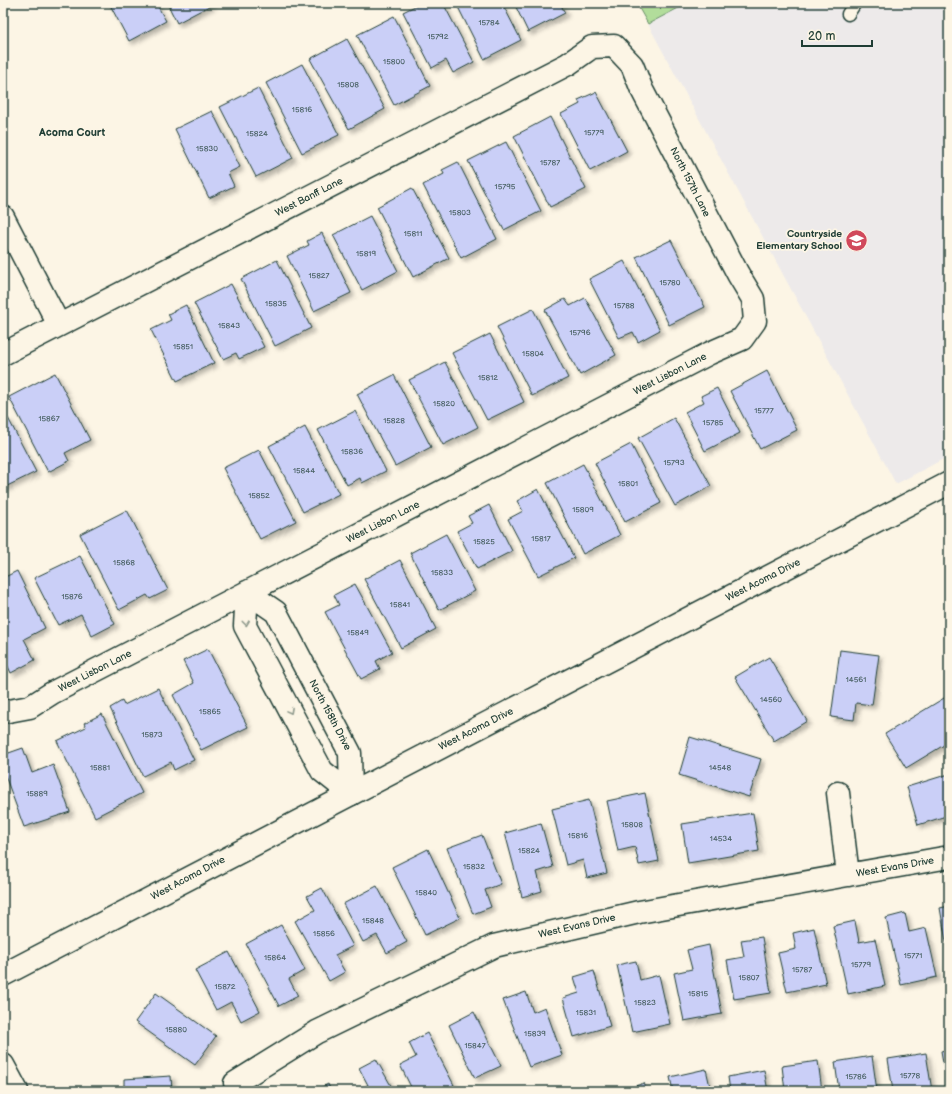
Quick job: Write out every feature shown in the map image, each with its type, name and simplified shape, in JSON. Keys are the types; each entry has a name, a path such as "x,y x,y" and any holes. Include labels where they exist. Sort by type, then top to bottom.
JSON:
{"street":[{"name":"West Banff Lane","path":"3,354 568,64 592,46 614,46"},
{"name":"North 157th Lane","path":"614,46 632,65 642,90 660,126 738,274 753,299 755,322"},
{"path":"3,216 59,325"},
{"name":"West Lisbon Lane","path":"3,712 30,707 52,693 247,592 710,353 742,339 755,322"},
{"name":"West Acoma Drive","path":"3,975 949,483"},
{"path":"247,592 245,626 322,771 351,794"},
{"name":"North 158th Drive","path":"247,592 276,612 350,753 351,794"},
{"path":"274,681 304,666"},
{"path":"838,793 848,875"},
{"name":"West Evans Drive","path":"237,1087 317,1032 494,946 639,912 949,857"},
{"path":"3,1065 17,1091"}],"lane":[{"path":"848,14 855,3"}],"shaded area":[{"name":"Countryside Elementary School","path":"688,3 949,3 949,456 896,484 648,24"}],"green space":[{"path":"636,3 688,3 648,24"}],"building":[{"path":"109,3 156,3 166,21 129,41"},
{"path":"167,3 213,3 213,4 177,23"},
{"path":"421,3 443,3 474,62 453,73 446,60 432,68 403,12"},
{"path":"456,3 502,3 521,40 484,59"},
{"path":"514,3 560,3 565,13 528,32"},
{"path":"394,16 430,86 394,105 357,35"},
{"path":"347,39 385,109 349,129 310,59"},
{"path":"302,64 339,135 302,153 266,83"},
{"path":"258,88 293,158 256,177 220,107"},
{"path":"596,92 627,151 590,171 561,114 580,104 578,100"},
{"path":"212,111 240,167 228,173 234,186 209,198 175,129"},
{"path":"550,117 586,189 550,207 514,136"},
{"path":"506,142 541,211 504,230 468,161"},
{"path":"458,162 497,239 461,258 423,185 444,174 442,170"},
{"path":"412,188 449,258 413,277 377,207"},
{"path":"370,216 398,271 362,290 333,235"},
{"path":"322,233 351,293 314,311 287,256 309,245 307,241"},
{"path":"671,240 705,307 669,325 636,257"},
{"path":"277,260 311,328 275,346 241,279"},
{"path":"624,261 660,330 638,342 633,332 619,338 589,279"},
{"path":"231,284 264,347 239,359 236,353 223,359 194,303"},
{"path":"585,298 616,355 580,375 545,310 565,299 570,306"},
{"path":"186,305 214,363 177,381 151,330 171,320 168,314"},
{"path":"533,309 568,378 532,396 497,327"},
{"path":"490,334 524,402 487,420 452,353"},
{"path":"445,362 478,427 443,445 409,380"},
{"path":"767,371 797,430 760,449 730,391"},
{"path":"55,373 90,440 65,453 69,461 48,472 9,397"},
{"path":"394,375 431,447 395,466 357,394"},
{"path":"717,388 740,433 705,451 685,412 704,402 701,396"},
{"path":"355,411 386,471 362,483 360,478 347,485 318,430"},
{"path":"8,418 36,472 3,488 3,421"},
{"path":"674,418 711,486 675,506 638,438"},
{"path":"305,427 339,494 303,512 269,446"},
{"path":"631,444 661,503 625,522 595,463"},
{"path":"259,450 296,521 260,539 223,468"},
{"path":"583,464 620,535 583,554 547,483"},
{"path":"538,489 574,558 538,576 508,519 523,511 517,501"},
{"path":"489,505 512,551 477,569 457,531 472,523 468,516"},
{"path":"127,510 168,590 150,599 147,595 119,610 80,534"},
{"path":"446,534 475,591 439,610 410,553"},
{"path":"80,556 115,624 92,636 81,614 58,625 34,578"},
{"path":"400,560 436,629 401,648 364,579"},
{"path":"17,571 45,628 24,639 35,660 11,673 3,656 3,578"},
{"path":"355,584 392,652 376,661 380,669 361,679 325,612 339,605 334,595"},
{"path":"208,649 248,727 201,750 173,695 194,683 183,661"},
{"path":"840,650 879,655 872,705 856,703 854,720 831,717"},
{"path":"769,657 807,721 774,741 735,677"},
{"path":"158,688 194,760 174,770 171,762 143,776 110,708 122,701 124,705"},
{"path":"949,695 949,742 906,768 885,734"},
{"path":"102,714 142,793 95,817 57,741 86,727 84,723"},
{"path":"690,737 761,759 749,797 679,775"},
{"path":"23,748 32,773 53,765 70,812 24,827 3,770 3,755"},
{"path":"949,774 949,815 918,825 907,787"},
{"path":"645,793 659,861 639,865 635,847 618,851 607,801"},
{"path":"589,800 607,873 587,878 583,860 566,865 552,809"},
{"path":"753,813 759,851 688,863 682,824"},
{"path":"541,823 553,867 537,872 542,891 522,897 505,833"},
{"path":"482,835 501,884 485,890 491,907 473,914 447,848"},
{"path":"428,849 460,918 425,935 392,867"},
{"path":"377,886 407,942 387,953 377,935 363,942 343,904"},
{"path":"322,888 353,946 335,955 345,972 329,981 295,921 315,910 307,896"},
{"path":"949,906 949,958 940,908"},
{"path":"905,913 909,932 926,928 937,977 901,985 886,918"},
{"path":"855,921 859,942 875,939 885,986 848,994 833,926"},
{"path":"281,925 305,970 289,979 298,996 279,1006 246,944"},
{"path":"814,928 826,984 787,992 778,953 796,949 793,933"},
{"path":"762,937 771,993 734,999 727,960 744,957 741,940"},
{"path":"709,945 722,1014 684,1021 674,973 692,969 687,950"},
{"path":"229,952 260,1011 241,1021 231,1002 216,1010 195,970"},
{"path":"636,961 640,980 659,975 670,1024 632,1032 617,965"},
{"path":"594,971 610,1026 574,1037 563,998 579,993 574,977"},
{"path":"526,992 533,1012 545,1007 562,1055 529,1067 503,1000"},
{"path":"156,993 216,1036 195,1065 135,1022"},
{"path":"474,1012 501,1066 475,1078 449,1025"},
{"path":"427,1033 454,1085 442,1091 413,1091 400,1065 416,1057 409,1043"},
{"path":"949,1049 949,1091 948,1091 941,1051"},
{"path":"926,1053 932,1091 893,1091 888,1059"},
{"path":"872,1056 877,1091 839,1091 835,1062"},
{"path":"376,1059 394,1091 357,1091 368,1085 359,1068"},
{"path":"818,1061 822,1091 785,1091 782,1066"},
{"path":"706,1069 711,1091 673,1091 670,1077"},
{"path":"764,1070 768,1091 730,1091 728,1077"},
{"path":"171,1076 172,1091 124,1091 124,1079"},
{"path":"644,1083 647,1091 621,1091"},
{"path":"328,1084 331,1091 315,1091"}],"place":[{"name":"Countryside Elementary School","path":"857,240"}],"district":[{"name":"Acoma Court","path":"72,132"}]}
